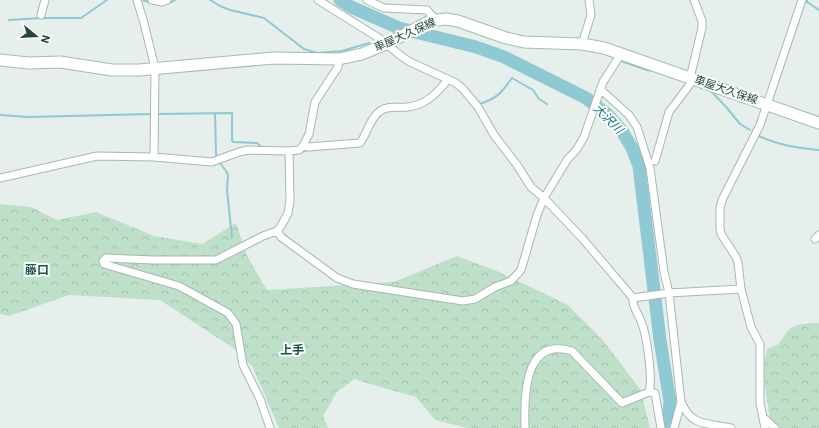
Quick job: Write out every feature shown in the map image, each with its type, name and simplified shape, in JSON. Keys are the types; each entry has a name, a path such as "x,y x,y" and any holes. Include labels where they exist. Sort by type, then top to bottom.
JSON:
{"main road":[{"name":"車屋大久保線","path":"0,60 29,63 60,62 112,70 274,58 339,59 362,54 433,20 446,19 458,20 506,38 524,42 582,44 604,48 819,123"}],"street":[{"path":"41,16 45,0"},
{"path":"137,0 155,68 154,157"},
{"path":"152,0 162,2 167,0"},
{"path":"318,0 382,40 389,42 400,56 456,83 463,89 478,106 494,135 517,165 531,187 544,198 637,297"},
{"path":"367,0 384,8 427,10 433,20"},
{"path":"582,44 591,14 589,0"},
{"path":"655,161 669,112 692,79 702,28 702,21 694,0"},
{"path":"765,428 760,403 760,344 751,327 741,289 738,263 721,234 720,207 723,198 760,125 768,105 802,0"},
{"path":"277,231 281,237 337,278 353,284 463,301 475,298 495,287 511,281 518,275 523,265 537,215 544,198 567,160 578,149 591,119 603,82 621,54"},
{"path":"0,178 96,156 154,157 212,162 238,152 248,150 299,150 304,146 309,134 315,102 338,67 339,59"},
{"path":"304,146 308,148 360,143 374,118 380,111 388,108 417,106 440,91 448,79"},
{"path":"599,91 629,115 637,127 648,161 681,402 690,419 705,426 721,426 731,428"},
{"path":"270,428 260,399 243,366 236,324 228,313 179,286 104,264 103,261 106,258 216,260 263,236 277,231 288,213 290,201 289,151"},
{"path":"637,297 741,289"},
{"path":"637,297 633,304 644,332 651,378 651,388 649,392"},
{"path":"526,428 526,396 532,368 538,356 546,350 554,348 563,348 572,351 622,403 649,392 655,393 661,428"},
{"path":"674,428 681,402"},
{"path":"763,417 775,428"}],"green space":[{"path":"0,204 31,207 57,220 96,212 154,236 202,244 236,223 247,256 267,290 394,282 457,256 497,271 568,305 602,339 640,389 650,428 467,428 435,420 416,397 354,379 337,392 323,416 328,428 279,428 252,366 233,348 160,300 69,295 9,316 0,314"},
{"path":"819,323 819,428 771,428 763,371 767,349 779,343 792,327 800,324"}],"waterway":[{"path":"9,20 81,18 107,0"},
{"path":"143,0 151,3"},
{"path":"169,3 175,0"},
{"path":"210,0 230,10 264,18 304,49 317,53 342,51 369,43"},
{"name":"大沢川","path":"340,0 351,7 399,28 476,47 504,57 586,98 608,115 622,131 632,148 639,166 660,340 670,402 667,428"},
{"path":"807,0 807,2 819,10"},
{"path":"621,61 647,70 656,71"},
{"path":"479,104 495,97 512,78 533,90 539,99 547,104"},
{"path":"710,90 740,124 750,130"},
{"path":"215,113 217,158"},
{"path":"158,114 232,113 232,141 257,143 263,148"},
{"path":"1,115 28,117 152,114"},
{"path":"757,135 787,146 819,150"},
{"path":"292,155 307,150"},
{"path":"220,163 228,175 227,190 232,238"}],"district":[{"name":"藤口","path":"37,270"},
{"name":"上手","path":"292,350"}]}
